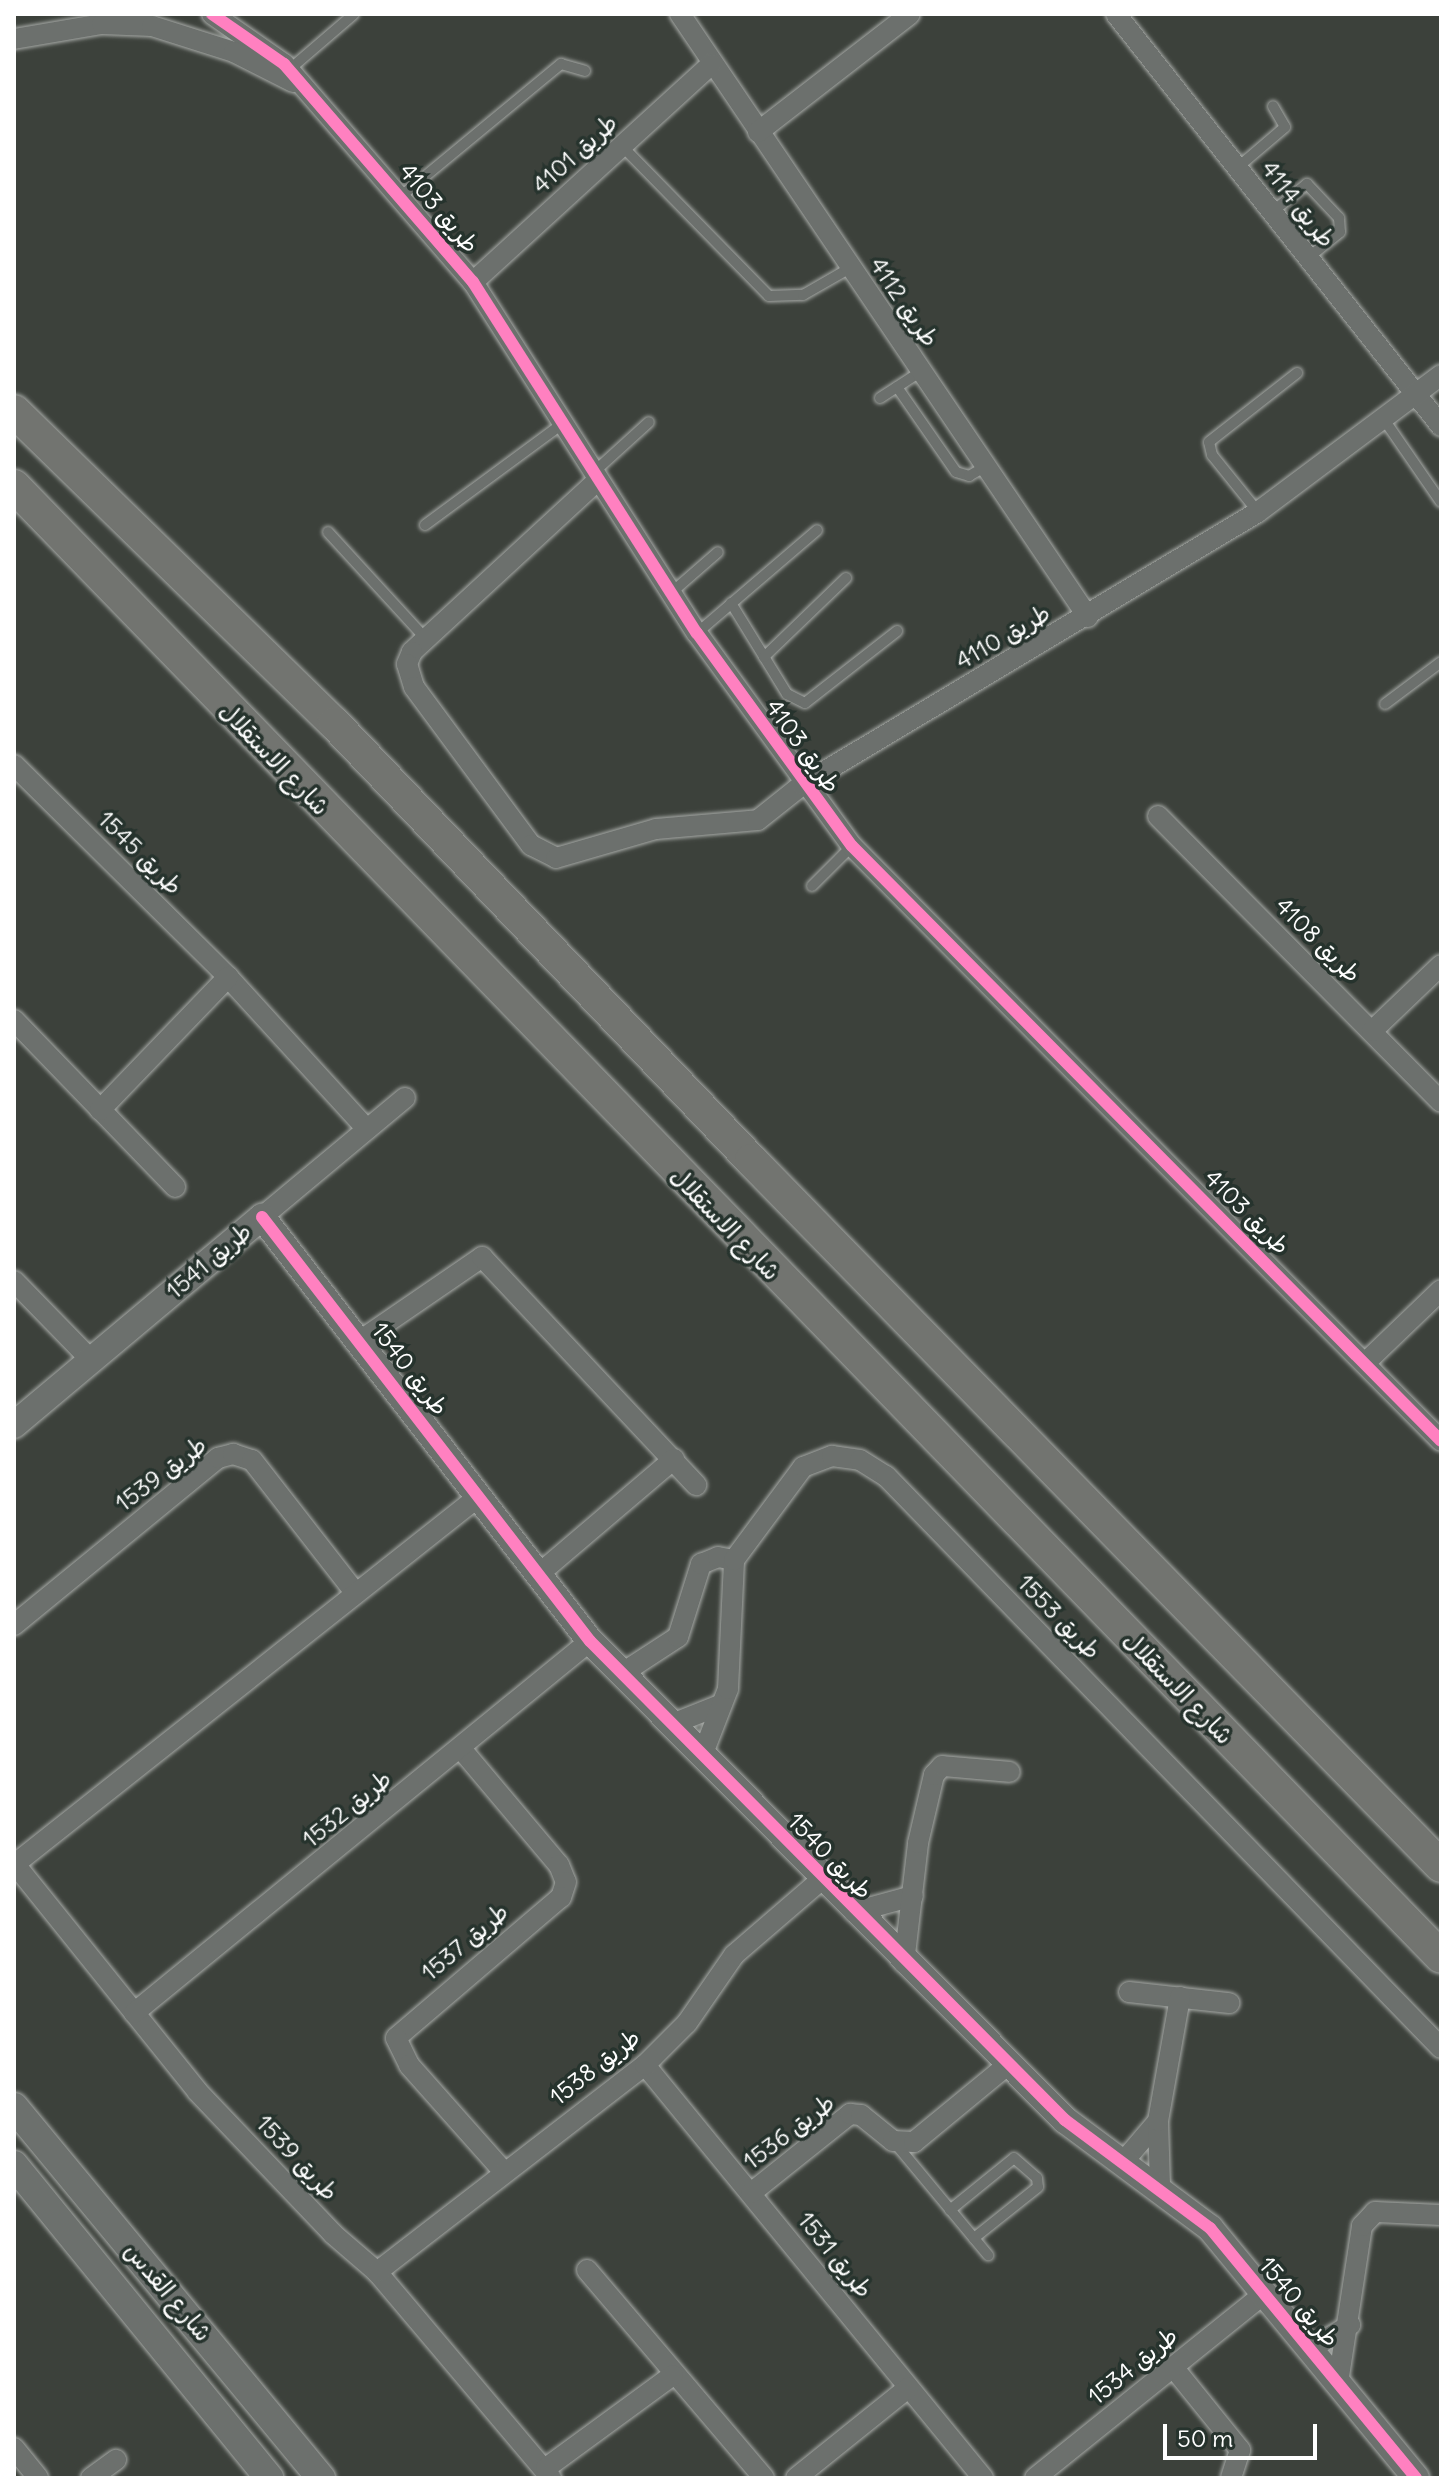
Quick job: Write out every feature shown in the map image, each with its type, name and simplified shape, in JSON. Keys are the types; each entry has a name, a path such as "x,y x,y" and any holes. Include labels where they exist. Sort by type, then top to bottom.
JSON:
{"main road":[{"path":"14,411 334,723 740,1149 1441,1866"},
{"name":"شارع الاستقلال","path":"14,486 1441,1957"},
{"name":"شارع القدس","path":"14,2107 321,2478"},
{"name":"شارع القدس","path":"14,2165 269,2478"}],"street":[{"path":"42,31 87,14"},
{"name":"طريق 4103","path":"212,14 290,69 473,282 697,633 802,785 852,846 1441,1441"},
{"name":"طريق 4112","path":"680,14 983,468 1088,617"},
{"path":"758,132 910,14"},
{"name":"طريق 4114","path":"1116,14 1441,426"},
{"name":"طريق 4103","path":"14,39 42,31 146,20 234,52 311,92"},
{"name":"طريق 4101","path":"473,282 712,64"},
{"name":"طريق 4110","path":"426,639 407,664 414,687 531,845 556,858 656,829 758,820 802,785 1088,617 1258,512 1441,375"},
{"path":"426,639 595,477"},
{"name":"طريق 1545","path":"14,765 228,977 367,1129"},
{"name":"طريق 4108","path":"1158,816 1441,1102"},
{"path":"1372,1031 1441,965"},
{"path":"100,1110 228,977"},
{"path":"14,1020 175,1187"},
{"name":"طريق 1541","path":"14,1425 405,1098"},
{"name":"طريق 1540","path":"262,1217 361,1340 590,1641 821,1880 904,1963 1011,2062 1065,2120 1160,2185 1210,2228 1416,2478"},
{"name":"طريق 1540","path":"361,1340 482,1257 696,1485"},
{"path":"14,1281 90,1359"},
{"path":"1365,1363 1441,1290"},
{"name":"طريق 1539","path":"14,1625 218,1458 233,1454 252,1460 354,1591"},
{"name":"طريق 1553","path":"734,1560 803,1467 832,1456 860,1460 886,1476 1441,2048"},
{"path":"540,1573 674,1459"},
{"name":"طريق 1539","path":"478,1497 354,1591 14,1864 197,2091 333,2234 377,2272 549,2473"},
{"path":"621,1674 678,1637 701,1564 718,1557 734,1560 728,1689 702,1756"},
{"name":"طريق 1532","path":"134,2013 462,1750 590,1641"},
{"path":"672,1724 720,1705"},
{"name":"طريق 1537","path":"462,1750 559,1865 566,1882 561,1897 396,2038 409,2065 503,2171"},
{"path":"904,1963 913,1896 937,1770 1010,1772"},
{"name":"طريق 1538","path":"377,2272 503,2171 645,2065 687,2023 734,1955 821,1880"},
{"path":"854,1912 913,1896"},
{"path":"1129,1992 1229,2003"},
{"path":"1160,2185 1158,2121 1180,1997"},
{"path":"893,2141 923,2137 1011,2062"},
{"name":"طريق 1531","path":"645,2065 983,2478"},
{"name":"طريق 1536","path":"751,2193 850,2114 861,2115 893,2141"},
{"path":"1124,2161 1158,2121"},
{"path":"1338,2383 1350,2325 1362,2226 1375,2212 1441,2215"},
{"path":"587,2270 673,2375 764,2478"},
{"name":"طريق 1534","path":"1035,2478 1264,2294"},
{"path":"1310,2349 1350,2325"},
{"path":"1173,2367 1240,2450 1231,2478"},
{"path":"549,2473 673,2375"},
{"path":"796,2478 908,2388"},
{"path":"14,2448 38,2478"},
{"path":"91,2478 116,2460"}],"lane":[{"path":"290,69 354,14"},
{"path":"400,197 561,64 585,71"},
{"path":"1237,168 1286,126 1273,106"},
{"path":"622,146 769,296 803,295 850,268"},
{"path":"1272,212 1307,184 1339,218 1340,232 1308,258"},
{"path":"880,398 920,372"},
{"path":"1258,512 1212,455 1209,442 1297,373"},
{"path":"897,387 956,472 969,476 983,468"},
{"path":"1383,418 1441,502"},
{"path":"595,477 649,422"},
{"path":"425,525 562,424"},
{"path":"697,633 817,530"},
{"path":"328,532 426,639"},
{"path":"671,593 718,552"},
{"path":"764,657 846,578"},
{"path":"731,603 787,694 805,703 897,631"},
{"path":"1385,704 1441,662"},
{"path":"812,886 852,846"},
{"path":"893,2141 988,2255"},
{"path":"950,2210 1014,2158 1037,2178 1038,2187 974,2238"}],"cycle path":[{"path":"212,14 284,64 473,282 697,633 852,846 1441,1441"},
{"path":"262,1217 590,1641 1065,2120 1210,2228 1416,2478"}]}
